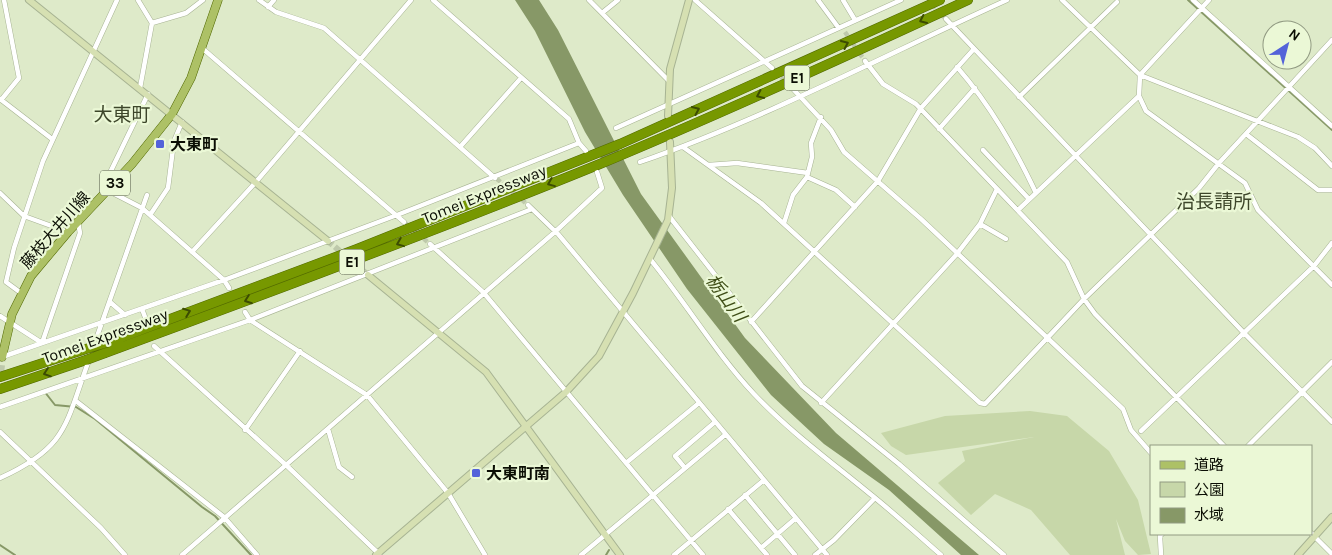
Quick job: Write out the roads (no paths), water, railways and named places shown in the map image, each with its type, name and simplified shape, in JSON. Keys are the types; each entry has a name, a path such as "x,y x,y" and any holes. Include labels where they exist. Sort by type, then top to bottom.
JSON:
{"highway":[{"name":"Tomei Expressway","path":"0,377 109,342 357,249 589,153 620,144 940,0"},
{"name":"Tomei Expressway","path":"4,388 105,353 597,169 626,153 814,71 968,0"}],"main road":[{"name":"藤枝大井川線","path":"1,354 9,321 31,276 68,232 132,164 172,114 190,78 218,0"}],"street":[{"path":"4,0 19,78 1,100 52,139"},
{"path":"29,0 328,241"},
{"path":"21,294 6,282 24,216 52,139 117,0"},
{"path":"138,0 152,23 140,88"},
{"path":"152,23 186,13 203,0"},
{"path":"259,0 268,7 324,28 495,178"},
{"path":"268,7 274,0"},
{"path":"192,252 256,183 299,129 411,0"},
{"path":"433,0 569,119 579,143 589,153"},
{"path":"589,0 668,80"},
{"path":"602,13 618,0"},
{"path":"668,116 668,80 689,0"},
{"path":"695,0 772,68"},
{"path":"818,0 845,32"},
{"path":"843,0 855,20"},
{"path":"616,128 902,0"},
{"path":"640,162 683,148 868,66 1007,0"},
{"path":"1062,0 1140,75 1259,120 1298,137 1315,148 1332,166"},
{"path":"1193,0 1201,10 1288,89 1332,126"},
{"path":"1209,0 1140,75 1139,96 1146,111 1245,184 1258,210 1332,285"},
{"path":"1019,98 1117,2"},
{"path":"946,19 1076,158 1332,422"},
{"path":"683,148 761,203 980,403 985,404 1084,300 1152,236 1199,188 1219,163 1332,40"},
{"path":"202,48 299,129 404,222"},
{"path":"751,322 878,181 921,108 973,50"},
{"path":"864,61 883,84 921,108 1067,262 1084,300 1175,398 1223,445"},
{"path":"957,67 975,88 1007,134 1036,193"},
{"path":"460,147 521,78"},
{"path":"939,129 975,88"},
{"path":"794,90 820,117 844,152 878,181 1123,409 1131,430 1150,452"},
{"path":"148,94 106,182 107,190 142,208 224,280 229,288"},
{"path":"1018,210 1076,158 1139,96"},
{"path":"784,223 793,195 808,175 812,157 812,143 820,117"},
{"path":"150,215 168,188 174,141 182,122"},
{"path":"1246,134 1318,190 1332,190"},
{"path":"154,346 286,465 378,554 566,392 591,367 623,312 651,258 668,218 672,188 670,142"},
{"path":"1,354 102,324 224,280 495,178 579,143"},
{"path":"983,150 1030,199"},
{"path":"708,165 737,163 808,175 836,190 855,207"},
{"path":"182,555 483,292 556,231 602,188 597,169"},
{"path":"821,403 956,255 980,224 997,189"},
{"path":"0,193 24,216 68,232"},
{"path":"0,478 33,462 49,450 57,439 76,401 82,377 147,195"},
{"path":"0,407 250,320 435,249 530,207 556,231 827,555"},
{"path":"668,218 802,386 899,464 1004,555"},
{"path":"42,343 80,234 78,222"},
{"path":"980,224 1006,239"},
{"path":"1141,431 1314,266 1332,243"},
{"path":"430,244 483,292 703,555"},
{"path":"651,258 678,293 697,324 755,394 810,447 875,498 941,555"},
{"path":"368,275 486,372 607,534 620,555"},
{"path":"110,302 125,315"},
{"path":"142,309 145,317"},
{"path":"245,312 250,320 366,395 448,493 485,555"},
{"path":"0,316 42,343"},
{"path":"245,430 300,351"},
{"path":"1249,445 1332,362"},
{"path":"76,401 224,518 257,555"},
{"path":"626,463 699,403"},
{"path":"685,468 675,456 715,422"},
{"path":"328,429 339,467 352,477"},
{"path":"0,432 102,528 125,555"},
{"path":"580,555 725,435"},
{"path":"674,555 764,480"},
{"path":"745,495 794,555"},
{"path":"815,555 834,540 875,498"},
{"path":"728,509 763,551"},
{"path":"1332,517 1312,534 1332,554"},
{"path":"758,555 777,534 796,518"},
{"path":"1161,535 1161,555"},
{"path":"1298,555 1311,535"}],"water":[{"path":"515,0 539,0 558,30 641,194 745,338 836,433 979,555 961,555 889,490 824,444 771,395 687,289 623,195 585,132 535,31"}],"waterway":[{"path":"1188,0 1332,130"},
{"path":"44,391 55,405 76,407 95,419 215,516 251,555"},
{"path":"0,545 15,555"},
{"path":"606,555 609,550"}],"tunnel":[{"path":"928,0 946,19"},
{"path":"845,32 865,61"},
{"path":"772,68 794,90"},
{"path":"497,179 528,205"},
{"path":"404,222 430,244"},
{"path":"328,241 368,275"},
{"path":"0,373 2,357"}],"place":[{"name":"大東町","path":"160,144"},
{"name":"大東町南","path":"476,473"}],"district":[{"name":"大東町","path":"122,115"},
{"name":"治長請所","path":"1214,202"}],"water label":[{"name":"栃山川","path":"726,298"}]}
